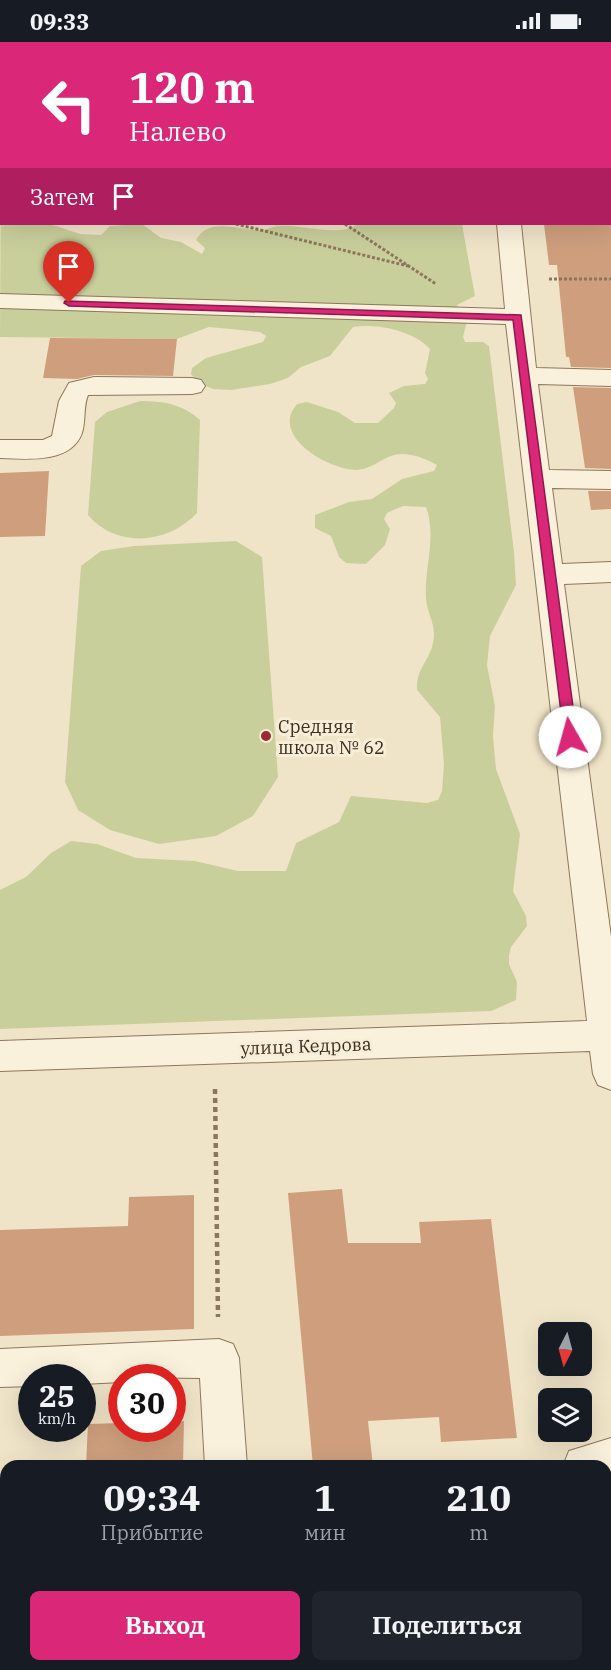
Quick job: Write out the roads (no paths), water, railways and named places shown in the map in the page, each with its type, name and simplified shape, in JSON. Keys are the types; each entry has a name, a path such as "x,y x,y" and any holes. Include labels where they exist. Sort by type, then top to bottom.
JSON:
{"street":[{"path":"508,225 524,376 609,1035 611,1074"},
{"path":"0,301 517,317"},
{"path":"524,376 611,378"},
{"path":"0,449 46,449 64,442 70,434 71,399 78,389 94,385 192,386"},
{"path":"538,480 611,480"},
{"path":"550,573 611,572"},
{"name":"улица Кедрова","path":"0,1056 609,1035"},
{"path":"0,1368 219,1358 226,1460"}],"place":[{"name":"Средняя школа № 62","path":"266,736"}]}
